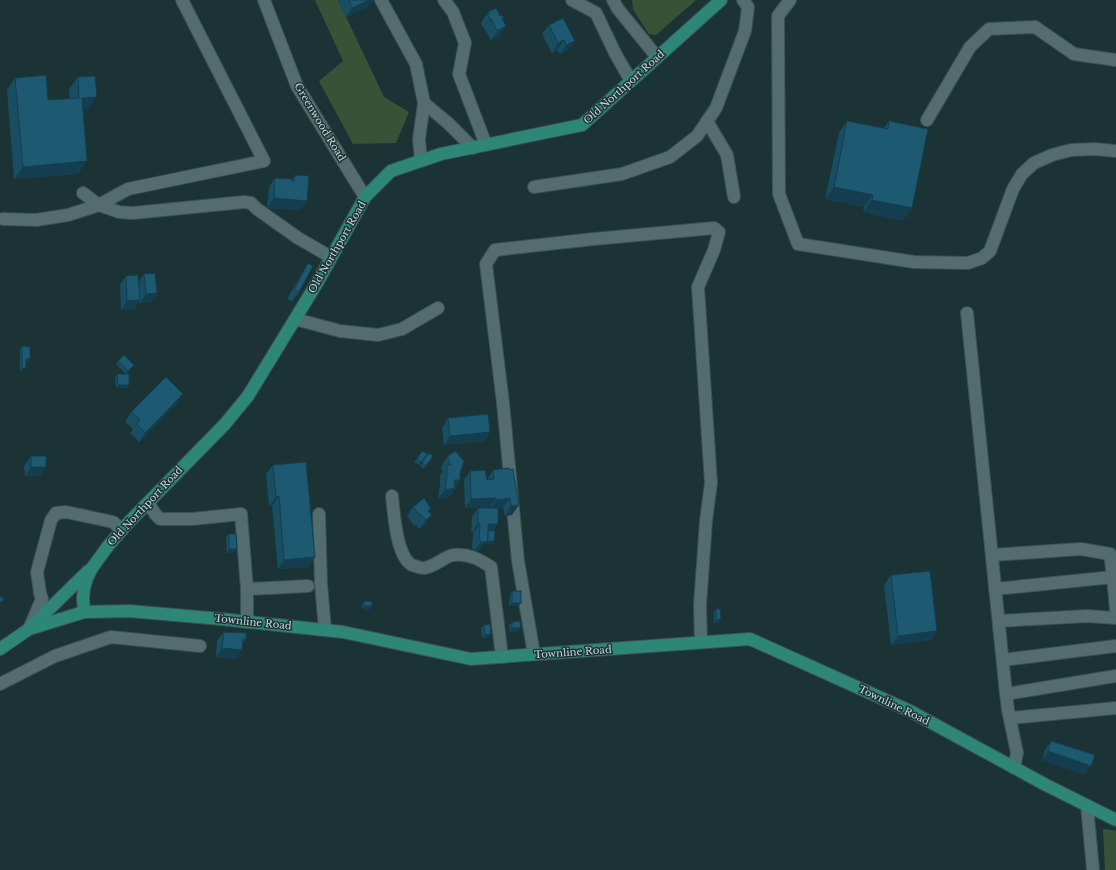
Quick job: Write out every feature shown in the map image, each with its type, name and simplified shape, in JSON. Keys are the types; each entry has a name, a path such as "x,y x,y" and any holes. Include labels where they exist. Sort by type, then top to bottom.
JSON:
{"main road":[{"name":"Old Northport Road","path":"84,612 84,588 92,568 122,530 225,424 248,396 295,319 365,197 391,171 441,154 582,125 721,0"},
{"name":"Old Northport Road","path":"29,629 92,568"},
{"name":"Townline Road","path":"0,649 29,629 84,612 129,611 343,632 471,659 750,639 910,711 1014,768 1116,820"}],"street":[{"path":"3,219 36,220 68,215 99,205 128,189 264,161 182,0"},
{"name":"Greenwood Road","path":"264,0 297,86 365,197"},
{"path":"381,0 416,64 424,103 419,139 421,161"},
{"path":"444,0 453,12 465,43 459,74 486,145"},
{"path":"572,0 596,13 615,53 632,81"},
{"path":"613,0 618,10 657,57"},
{"path":"534,187 622,174 670,157 697,136 716,108 745,31 748,7 743,0"},
{"path":"790,0 778,16 780,194 798,244 914,262 968,263 982,258 990,251 1013,189 1022,174 1034,163 1052,155 1071,150 1095,149 1116,151"},
{"path":"927,120 970,48 989,29 1035,26 1074,54 1116,60"},
{"path":"424,103 448,123 473,148"},
{"path":"707,121 727,155 734,197"},
{"path":"83,193 99,205 119,212 133,213 244,202 251,203 257,209 298,238 330,257"},
{"path":"534,654 518,561 503,403 486,264 495,250 714,228 719,232 714,250 698,287 711,483 706,521 700,605 701,642"},
{"path":"295,319 340,331 378,335 402,329 438,308"},
{"path":"968,313 1006,694 1017,753 1014,768"},
{"path":"392,496 394,521 399,543 405,557 411,565 423,568 436,565 453,554 470,556 483,561 491,567 502,657"},
{"path":"148,503 160,519 192,519 241,514 247,589 247,622"},
{"path":"29,629 42,599 37,572 51,520 56,513 66,512 113,522 122,530"},
{"path":"319,514 325,630"},
{"path":"992,555 1081,549 1110,554 1114,576 1116,610"},
{"path":"996,589 1114,576"},
{"path":"247,589 308,586"},
{"path":"999,621 1087,616 1116,618"},
{"path":"0,684 55,656 111,637 200,646"},
{"path":"1003,660 1116,646"},
{"path":"1006,694 1116,676"},
{"path":"1010,718 1116,708"},
{"path":"1087,806 1093,870"}],"green space":[{"path":"315,0 338,0 384,97 409,112 396,143 353,144 319,81 343,61"},
{"path":"632,0 696,0 656,35 649,34 633,10"},
{"path":"1103,829 1116,831 1116,870 1105,870"}],"building":[{"path":"349,0 369,0 352,8"},
{"path":"496,8 500,16 502,15 504,19 502,19 506,26 497,31 491,18 490,19 487,14"},
{"path":"563,18 575,41 566,45 564,40 558,43 549,25"},
{"path":"46,75 48,100 79,98 78,77 95,76 97,97 82,98 87,161 23,167 15,78"},
{"path":"847,121 888,129 889,121 928,129 912,208 872,200 873,195 834,187"},
{"path":"295,175 309,176 307,201 274,198 275,178 292,179 292,181 294,181"},
{"path":"308,263 313,266 299,292 294,290"},
{"path":"155,273 157,293 146,294 144,274"},
{"path":"138,275 140,300 127,301 126,276"},
{"path":"22,346 30,347 30,359 26,359 26,368 22,368"},
{"path":"124,355 134,365 128,371 118,361"},
{"path":"117,374 129,374 129,385 118,385"},
{"path":"166,377 183,394 145,433 137,424 140,420 131,412"},
{"path":"488,414 490,432 450,436 448,418"},
{"path":"422,451 427,454 421,462 417,459"},
{"path":"455,451 464,461 460,473 460,480 454,480 455,488 445,490 447,465 451,465 447,457"},
{"path":"429,453 433,456 426,466 422,462"},
{"path":"31,456 46,456 46,467 31,467"},
{"path":"306,462 315,557 284,560 279,496 276,497 273,465"},
{"path":"509,468 509,470 513,469 519,505 511,506 510,498 496,500 496,498 471,499 470,471 485,470 487,480 494,479 493,470"},
{"path":"424,498 431,509 428,511 432,515 426,520 413,507"},
{"path":"478,508 498,508 498,524 488,524 488,539 485,542 481,542 479,537 480,524 478,524"},
{"path":"488,531 495,531 494,541 486,541 488,539"},
{"path":"229,534 236,534 237,549 229,549"},
{"path":"930,571 937,631 898,636 891,575"},
{"path":"512,591 521,591 521,603 512,603"},
{"path":"0,595 4,600 0,603"},
{"path":"364,601 372,602 372,606 364,606"},
{"path":"716,609 720,609 721,619 716,620"},
{"path":"520,621 521,628 512,628 512,622"},
{"path":"490,624 491,634 485,635 484,625"},
{"path":"224,632 246,633 246,639 243,639 242,650 222,648"},
{"path":"1051,741 1095,755 1091,766 1048,751"}]}
